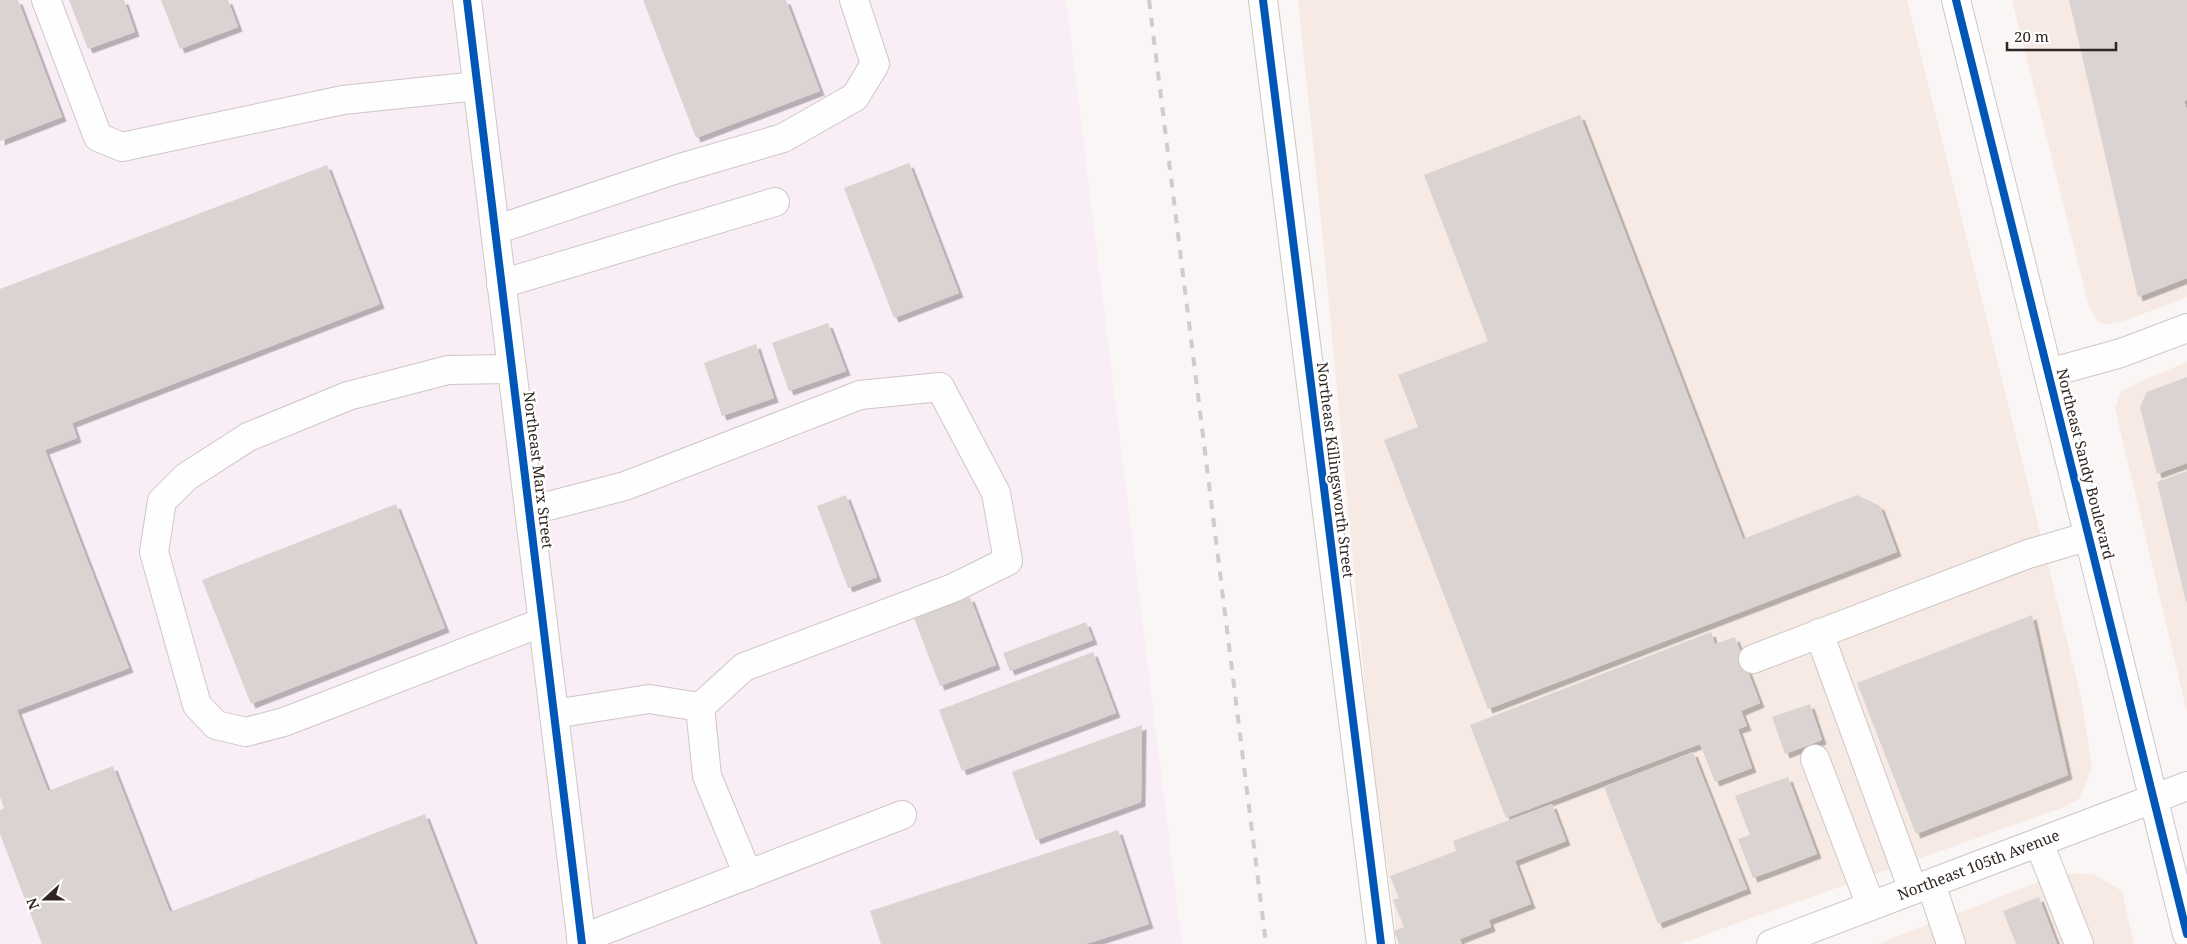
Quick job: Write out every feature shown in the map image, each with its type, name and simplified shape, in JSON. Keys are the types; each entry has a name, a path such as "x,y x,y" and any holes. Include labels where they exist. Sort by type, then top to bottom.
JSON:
{"street":[{"path":"46,0 98,137 122,147 342,100 477,86"},
{"name":"Northeast Marx Street","path":"466,0 582,942"},
{"path":"494,230 677,169 783,138 855,98 875,64 854,0"},
{"name":"Northeast Killingsworth Street","path":"1263,0 1381,944"},
{"name":"Northeast Sandy Boulevard","path":"1956,0 2187,934"},
{"path":"501,284 775,202"},
{"path":"2049,373 2121,353 2187,328"},
{"path":"512,369 448,370 348,396 248,437 186,477 162,501 154,552 197,704 216,725 246,732 284,722 543,622"},
{"path":"529,511 624,486 860,395 940,387 996,493 1008,561 953,588 744,667 700,707"},
{"path":"1753,659 1818,632 2028,554 2089,536"},
{"path":"1818,632 1922,887 1951,944"},
{"path":"554,714 650,700 700,707"},
{"path":"700,707 707,776 748,875"},
{"path":"1815,759 1871,906"},
{"name":"Northeast 105th Avenue","path":"1771,944 2187,786"},
{"path":"582,942 902,815"},
{"path":"2039,843 2079,944"}],"shaded area":[{"path":"0,0 1066,0 1182,944 0,944"},
{"path":"1298,0 1907,0 2081,697 2092,768 2079,799 2064,807 1679,944 1398,944 1369,733 1323,240"},
{"path":"2012,0 2187,0 2187,297 2127,320 2108,324 2098,322 2089,306"},
{"path":"2187,362 2187,712 2115,408 2121,392 2141,381"},
{"path":"2063,873 2093,874 2122,891 2134,944 1877,944"}],"building":[{"path":"0,0 18,0 62,117 0,141"},
{"path":"69,0 124,0 135,32 88,49"},
{"path":"161,0 228,0 238,27 180,49"},
{"path":"643,0 786,0 820,91 696,138"},
{"path":"2069,0 2187,0 2187,100 2184,101 2187,110 2187,278 2138,297"},
{"path":"1580,115 1743,539 1857,495 1880,506 1897,552 1488,709 1384,440 1418,427 1398,375 1488,341 1424,175"},
{"path":"909,163 959,293 894,318 844,188"},
{"path":"327,165 380,304 72,423 77,438 45,450 129,668 17,710 48,791 113,766 170,912 425,814 475,944 42,944 0,834 0,810 4,808 0,797 0,289"},
{"path":"828,323 846,371 789,391 772,343"},
{"path":"756,344 774,398 722,416 704,363"},
{"path":"2187,377 2187,463 2157,474 2140,407 2147,392"},
{"path":"2187,471 2187,602 2186,602 2157,482"},
{"path":"846,495 877,577 848,588 817,506"},
{"path":"396,504 445,628 251,704 202,580"},
{"path":"970,597 996,665 940,686 914,618"},
{"path":"2032,615 2068,775 1916,834 1857,683"},
{"path":"1086,622 1093,640 1010,671 1003,653"},
{"path":"1711,632 1715,644 1735,637 1760,703 1741,711 1747,726 1738,729 1752,768 1715,782 1700,744 1506,818 1470,725"},
{"path":"1093,652 1116,713 962,771 939,710"},
{"path":"1810,704 1822,740 1785,754 1772,717"},
{"path":"1142,725 1141,802 1036,840 1012,772"},
{"path":"1693,752 1747,889 1658,924 1604,787"},
{"path":"1788,777 1817,854 1753,878 1738,839 1750,835 1735,796"},
{"path":"1552,804 1566,841 1515,861 1531,904 1489,920 1491,927 1460,939 1462,944 1399,944 1394,931 1404,927 1393,900 1399,898 1390,876 1456,851 1453,841"},
{"path":"1118,830 1149,924 1086,944 881,944 870,911"},
{"path":"2039,897 2057,944 2016,944 2003,911"}],"railway":[{"path":"1149,0 1266,944"}],"cycle path":[{"path":"467,0 582,944"},
{"path":"1263,0 1381,944"},
{"path":"1956,0 2187,934"}]}
